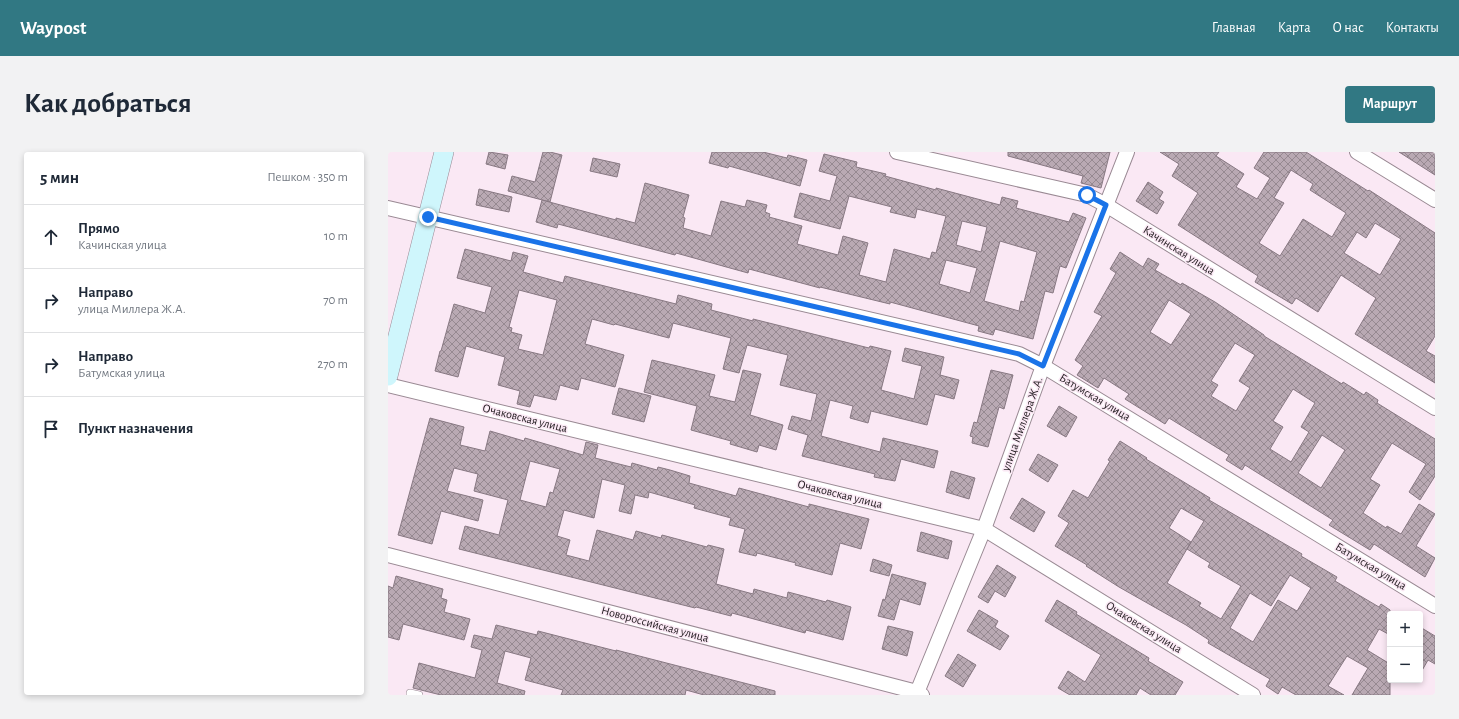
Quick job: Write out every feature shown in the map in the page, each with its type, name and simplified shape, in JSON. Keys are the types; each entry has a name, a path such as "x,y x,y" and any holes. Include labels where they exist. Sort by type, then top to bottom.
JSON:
{"main road":[{"path":"388,376 444,152"}],"street":[{"name":"Качинская улица","path":"897,152 1087,195 1106,205 1435,408"},
{"name":"улица Миллера Ж.А.","path":"919,694 984,529 1043,366 1127,152"},
{"path":"1357,152 1435,200"},
{"name":"Батумская улица","path":"388,208 1019,354 1043,366 1435,606"},
{"name":"Очаковская улица","path":"388,385 984,529 1253,695"},
{"name":"Новороссийская улица","path":"388,555 919,694"}],"lane":[{"path":"410,695 410,693 419,695"}],"building":[{"path":"489,152 508,155 505,169 486,164"},
{"path":"543,152 562,155 550,202 508,191 512,176 535,182"},
{"path":"712,152 763,152 787,158 788,155 807,160 800,186 729,166 728,168 709,163"},
{"path":"1008,152 1110,152 1101,188 1081,183 1083,176 1008,156"},
{"path":"1160,152 1219,152 1216,156 1244,174 1236,187 1257,199 1270,178 1254,168 1264,152 1306,152 1368,191 1369,190 1435,233 1435,336 1426,351 1435,356 1435,383 1355,334 1376,298 1341,275 1318,312 1296,298 1292,304 1255,282 1258,276 1178,225 1198,193 1172,176 1179,164","holes":["1291,170 1313,184 1310,190 1346,213 1332,237 1303,219 1280,256 1259,243 1284,203 1274,198","1375,223 1401,239 1380,275 1344,253 1357,232 1366,238"]},
{"path":"1399,152 1435,152 1435,175"},
{"path":"824,154 857,162 856,167 886,174 885,176 936,190 936,188 1000,205 1002,197 1018,201 1016,208 1069,222 1073,213 1086,218 1066,268 1060,266 1053,293 1045,291 1033,339 995,329 993,335 978,331 979,326 890,302 890,304 820,288 749,269 748,273 676,253 675,255 558,224 557,228 536,222 542,200 616,220 616,218 635,223 645,183 689,195 683,217 685,218 683,228 711,236 721,201 745,207 747,200 767,205 765,212 770,214 769,217 802,226 797,244 838,255 843,236 868,243 859,275 886,282 894,249 930,259 932,252 936,253 946,216 917,209 915,218 890,212 892,207 849,196 840,229 794,217 800,193 830,201 837,176 819,171","holes":["962,221 987,227 981,252 956,245","1000,241 1037,252 1024,302 1021,301 1019,311 984,301","946,260 977,268 970,293 939,284"]},
{"path":"593,158 620,164 617,177 590,171"},
{"path":"1148,182 1163,192 1159,199 1164,202 1157,214 1136,201"},
{"path":"479,189 512,197 509,212 476,205"},
{"path":"465,249 511,261 513,252 528,256 523,272 563,283 565,276 676,304 678,295 712,304 711,310 869,348 870,346 891,351 881,390 914,399 922,366 902,361 905,348 944,357 940,375 959,380 954,399 935,394 927,425 871,411 868,423 850,418 853,406 830,400 821,436 880,452 883,438 938,451 934,468 901,459 895,481 874,477 875,474 802,456 808,435 788,429 792,416 811,421 817,394 780,385 788,355 747,345 739,373 723,369 731,338 673,323 669,338 592,319 585,344 624,355 615,387 581,378 578,390 560,385 556,400 534,395 530,407 517,404 520,391 498,385 505,357 466,346 458,377 435,371 454,304 485,313 492,287 457,278","holes":["519,290 557,300 543,355 518,349 522,335 511,332 512,328 509,327"]},
{"path":"1120,252 1143,267 1148,258 1159,264 1155,270 1181,285 1182,283 1215,302 1264,336 1342,384 1343,382 1364,395 1366,392 1378,400 1377,403 1435,439 1435,476 1420,500 1409,492 1426,464 1392,443 1370,479 1380,485 1363,513 1386,528 1387,526 1401,534 1419,504 1435,514 1416,546 1435,558 1425,577 1374,544 1370,550 1329,525 1333,520 1245,465 1242,470 1226,460 1229,455 1169,418 1165,424 1125,399 1129,394 1104,378 1098,388 1077,375 1083,366 1075,360 1102,316 1094,312 1116,273 1110,269","holes":["1169,300 1191,314 1171,345 1150,332","1235,343 1255,355 1239,381 1250,388 1236,411 1211,396 1218,385 1211,381","1293,389 1315,403 1301,427 1309,432 1291,462 1270,449 1283,427 1273,421","1322,435 1345,450 1321,488 1298,473"]},
{"path":"652,360 715,375 709,396 735,402 743,370 761,374 750,415 783,425 776,450 759,445 757,452 730,444 731,441 691,430 697,406 644,392"},
{"path":"991,370 1013,375 1004,409 999,407 988,447 972,443 973,437 970,436 974,422 977,423"},
{"path":"619,388 651,396 644,422 612,414"},
{"path":"1059,406 1077,417 1066,437 1047,426"},
{"path":"430,418 464,427 460,445 485,451 490,431 524,441 525,438 583,455 586,442 598,445 595,458 631,467 632,463 657,470 658,467 670,470 690,476 689,483 736,496 739,488 809,507 809,504 869,519 861,549 840,543 832,575 795,565 796,563 757,553 756,556 739,552 745,529 729,525 731,518 694,508 695,505 649,492 648,498 635,495 631,514 619,511 625,485 602,479 594,518 564,510 557,536 570,540 566,555 589,561 597,530 633,540 636,531 661,538 662,535 707,547 708,545 724,549 716,584 753,594 754,589 787,598 788,592 826,602 827,600 851,607 843,640 806,630 805,633 732,613 731,616 695,608 459,549 465,526 499,535 508,500 474,491 478,474 454,468 447,491 483,500 478,521 441,511 432,544 398,535","holes":["530,461 560,469 553,493 550,492 546,507 520,500"]},
{"path":"1120,441 1147,458 1146,459 1210,498 1209,500 1302,554 1301,556 1337,577 1335,581 1379,607 1381,604 1390,610 1387,611 1387,633 1379,629 1367,650 1387,662 1387,683 1390,683 1390,695 1352,695 1368,668 1347,656 1328,686 1344,695 1296,695 1282,687 1278,694 1266,686 1270,679 1208,643 1209,640 1186,625 1119,587 1086,566 1087,565 1055,546 1069,523 1058,516 1073,490 1088,498 1110,461 1108,460","holes":["1181,508 1204,521 1187,549 1210,563 1208,567 1241,586 1221,619 1199,606 1201,603 1167,583 1191,542 1169,528","1290,575 1311,588 1297,611 1278,600 1253,642 1230,628 1250,593 1271,606"]},
{"path":"1038,454 1058,465 1048,482 1029,470"},
{"path":"951,471 975,478 969,499 946,492"},
{"path":"1022,498 1045,512 1034,532 1010,518"},
{"path":"921,532 952,541 948,559 917,551"},
{"path":"873,559 892,565 889,576 870,571"},
{"path":"997,565 1016,577 1005,597 995,591 988,603 978,597"},
{"path":"892,574 926,583 920,605 900,599 894,620 878,616 883,599 885,600"},
{"path":"396,576 443,589 441,598 447,600 444,612 470,619 464,640 403,624 399,640 388,637 388,586 393,588"},
{"path":"1057,600 1077,612 1076,614 1149,658 1148,661 1183,682 1175,695 1151,695 1140,688 1136,695 1070,695 1058,688 1068,671 1085,682 1101,655 1045,621"},
{"path":"979,610 998,621 995,627 1009,636 1000,650 967,631"},
{"path":"496,625 537,635 538,631 616,650 775,691 775,695 704,695 686,690 685,695 561,695 563,690 525,680 531,658 505,651 497,683 525,691 524,695 441,695 413,688 419,663 475,678 482,650 471,647 474,635 492,639"},
{"path":"888,626 913,632 907,656 882,649"},
{"path":"1423,629 1435,636 1435,664 1428,660 1423,669"},
{"path":"958,654 976,665 963,687 945,676"}],"route":[{"path":"428,217 1019,354 1043,366 1106,205 1087,195"}]}
